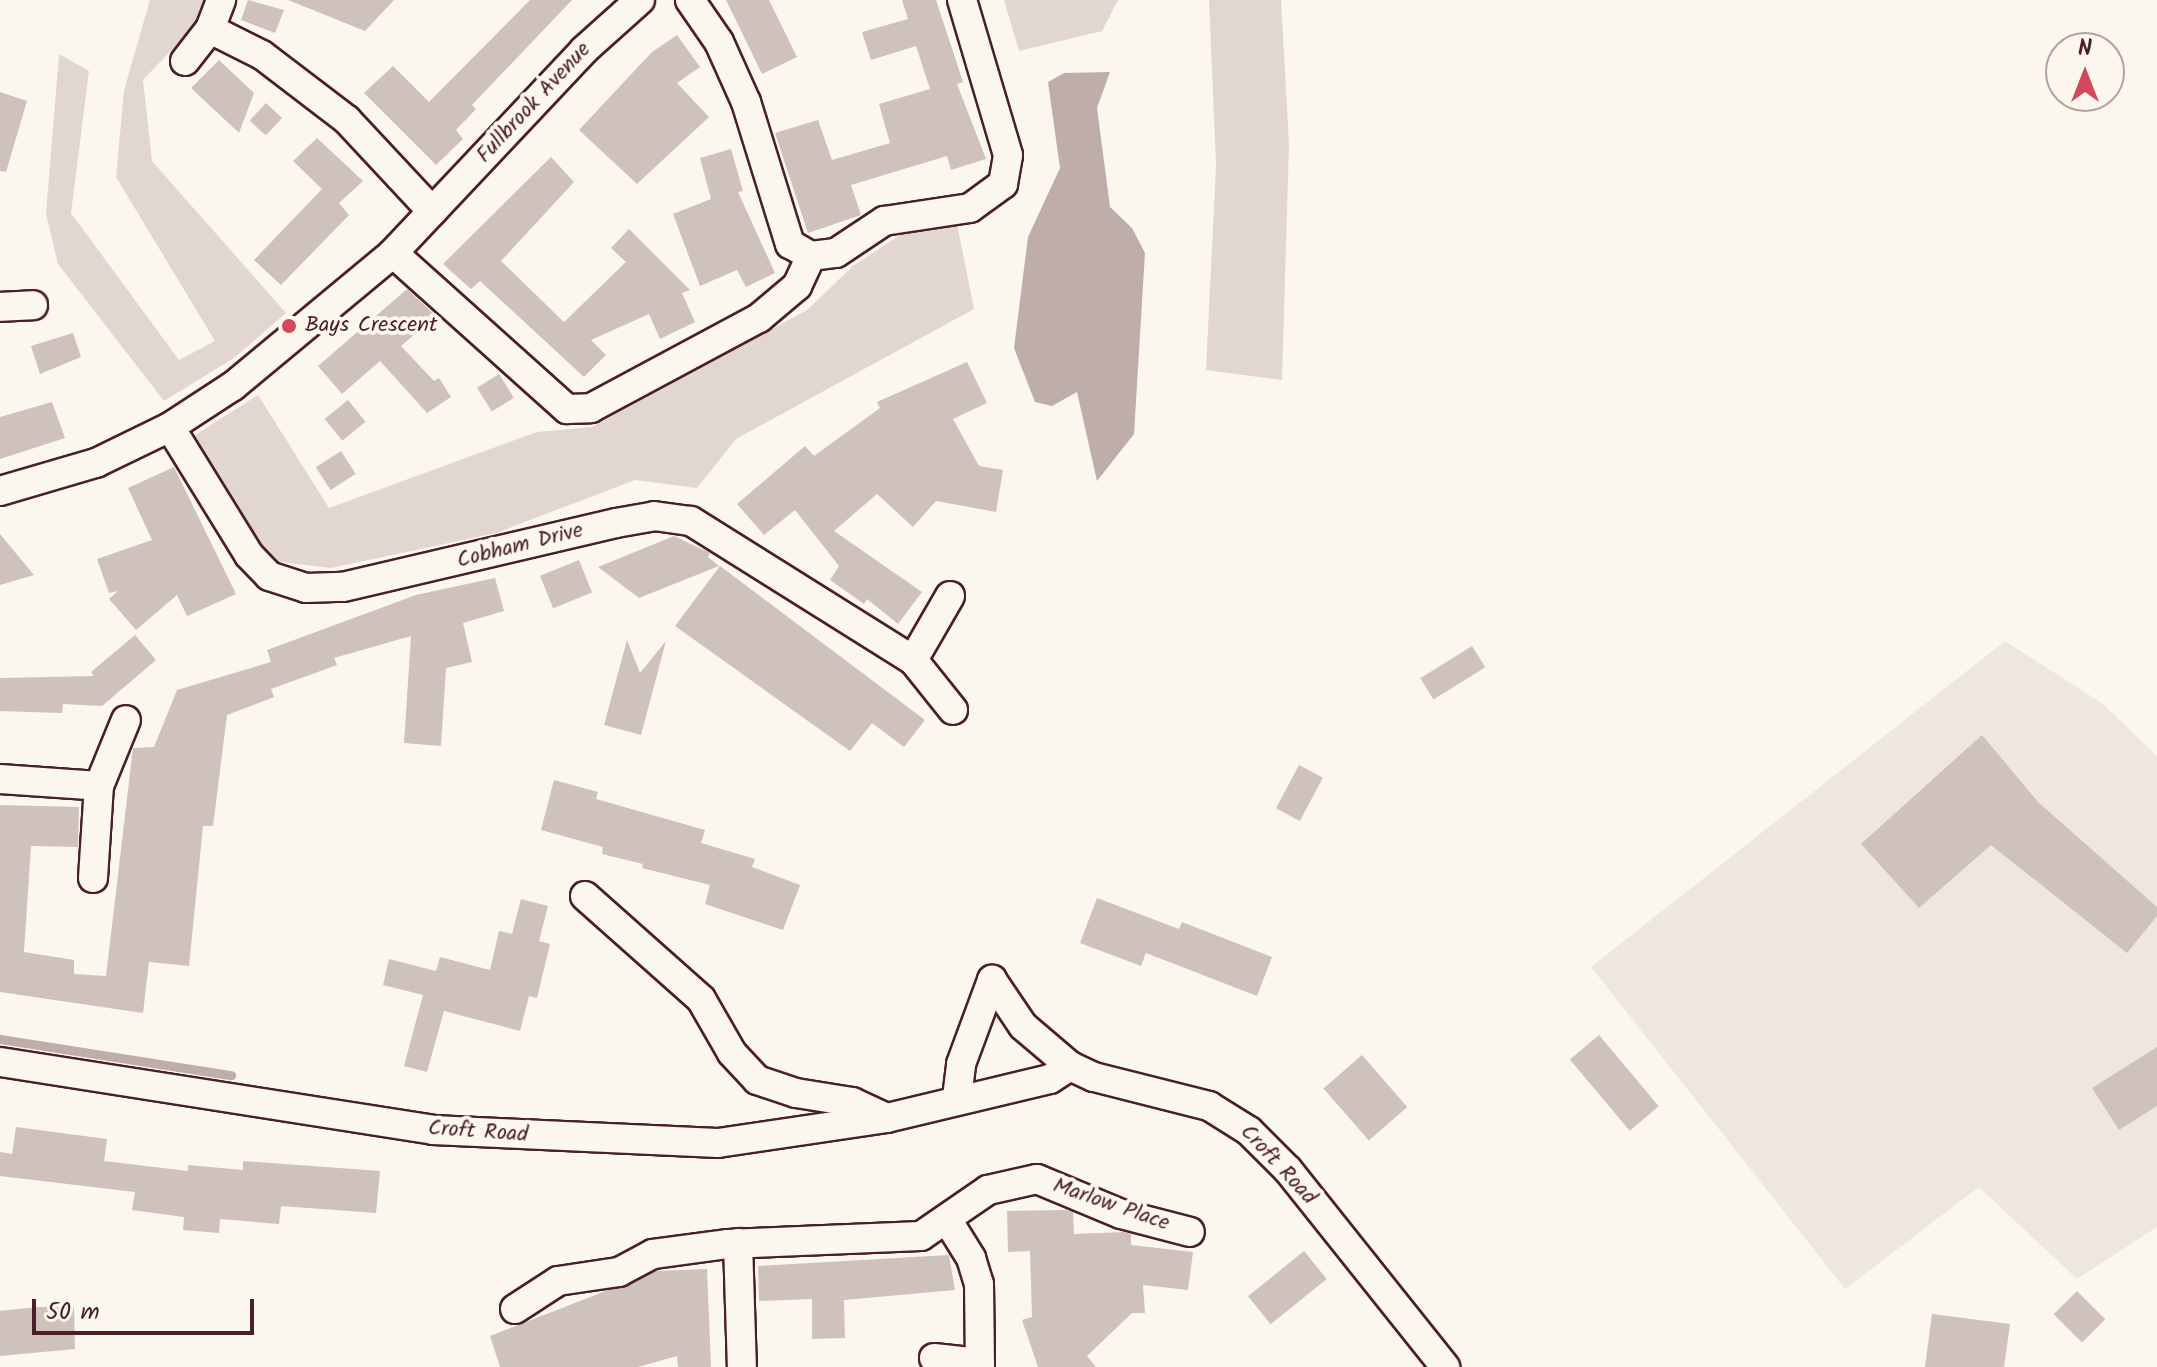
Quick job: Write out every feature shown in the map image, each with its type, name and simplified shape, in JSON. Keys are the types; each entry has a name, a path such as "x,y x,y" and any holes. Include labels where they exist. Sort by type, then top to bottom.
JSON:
{"street":[{"path":"185,61 210,29 221,0"},
{"path":"690,0 719,42 746,102 790,244 811,256 836,253 884,221 970,208 1003,184 1008,155 962,0"},
{"name":"Fullbrook Avenue","path":"0,491 96,463 170,427 233,386 393,253 631,3"},
{"path":"210,29 262,55 347,120 432,211"},
{"path":"393,253 567,409 591,408 759,318 797,286 811,256"},
{"path":"0,307 33,305"},
{"name":"Cobham Drive","path":"170,427 249,555 269,576 306,588 343,587 654,516 691,521 913,660 953,710"},
{"path":"913,660 950,596"},
{"path":"93,878 99,786 126,720"},
{"path":"0,779 99,786"},
{"path":"585,896 701,999 732,1053 757,1080 796,1093 852,1102 887,1118"},
{"path":"957,1098 969,1039 992,980 1023,1026 1070,1066"},
{"name":"Croft Road","path":"0,1062 433,1130 718,1143 887,1118 957,1098 1050,1079 1070,1066 1094,1077 1209,1106 1236,1120 1288,1170 1445,1367"},
{"name":"Marlow Place","path":"515,1309 558,1281 619,1272 653,1254 738,1243 921,1236 948,1221 988,1190 1037,1179 1121,1214 1190,1232"},
{"path":"934,1358 980,1365 975,1313 979,1284 971,1258 948,1221"},
{"path":"738,1243 742,1367"}],"shaded area":[{"path":"150,0 206,0 200,20 143,80 152,161 286,313 234,358 164,401 58,264 46,214 59,54 89,71 71,213 179,360 215,341 116,177 124,90"},
{"path":"1004,0 1118,0 1102,31 1019,51"},
{"path":"1209,0 1281,0 1289,144 1282,380 1206,370 1216,166"},
{"path":"1110,72 1097,108 1110,207 1132,228 1145,253 1134,434 1097,481 1077,392 1052,406 1035,402 1014,348 1028,237 1060,168 1048,82 1064,73"},
{"path":"957,224 974,309 736,439 697,488 635,480 496,533 331,568 264,560 195,435 258,395 329,508 537,432 592,427 807,310 853,266 903,233"},
{"path":"2005,641 2103,704 2157,756 2157,1227 2077,1279 1979,1187 1845,1289 1591,967"}],"building":[{"path":"248,0 284,10 275,33 241,20"},
{"path":"288,0 394,0 365,31"},
{"path":"530,0 572,0 472,105 476,109 456,130 463,139 436,165 364,93 393,66 429,102"},
{"path":"726,0 769,0 797,57 762,74"},
{"path":"902,0 936,0 963,82 957,84 986,159 951,170 947,156 851,185 861,215 808,233 775,133 818,120 832,160 890,143 879,104 930,89 916,46 871,60 862,32 908,19"},
{"path":"677,35 700,67 677,83 709,117 637,184 579,130 652,52"},
{"path":"219,60 254,93 239,133 191,88"},
{"path":"0,92 27,101 6,172 0,171"},
{"path":"266,103 282,118 266,136 250,121"},
{"path":"317,138 363,181 339,203 349,215 281,285 254,260 322,189 293,161"},
{"path":"731,149 743,191 738,192 775,273 746,287 737,270 700,286 673,214 711,199 700,158"},
{"path":"551,157 574,182 501,261 564,322 626,262 611,248 629,229 690,290 682,293 695,322 660,339 649,314 591,340 606,355 584,377 480,281 471,289 443,264"},
{"path":"407,289 436,316 401,346 434,381 439,378 451,397 427,413 380,361 342,394 318,366"},
{"path":"73,333 81,357 40,374 31,346"},
{"path":"967,362 987,403 953,419 979,466 1003,470 996,512 936,501 913,527 877,494 834,531 922,592 898,624 867,599 864,604 830,580 839,566 795,510 764,535 737,504 805,446 814,456 880,408 877,402"},
{"path":"499,374 514,398 492,412 477,388"},
{"path":"348,400 366,422 342,441 325,419"},
{"path":"52,402 65,438 0,459 0,417"},
{"path":"341,451 356,474 331,490 316,467"},
{"path":"174,467 236,594 187,616 177,595 136,630 109,599 118,591 109,593 97,559 152,540 128,488"},
{"path":"0,534 34,575 0,585"},
{"path":"674,536 710,553 708,557 719,566 639,598 598,567"},
{"path":"579,560 592,592 553,608 540,576"},
{"path":"720,566 925,720 904,747 872,723 850,751 675,626"},
{"path":"495,578 504,611 463,623 472,662 446,668 441,746 404,743 411,636 334,658 337,665 271,689 274,697 227,715 213,826 203,826 189,966 149,962 143,1013 0,992 0,805 79,807 78,847 31,846 24,952 74,960 74,974 106,976 133,748 154,747 177,690 271,662 267,650 416,595"},
{"path":"135,635 156,660 102,706 63,704 62,713 0,711 0,678 94,676 91,672"},
{"path":"627,640 640,673 666,641 641,735 604,725"},
{"path":"1472,646 1485,667 1434,700 1420,678"},
{"path":"1982,735 2038,802 2157,907 2157,916 2127,953 1991,845 1919,908 1861,844"},
{"path":"1299,765 1323,778 1300,821 1276,808"},
{"path":"554,780 598,792 596,799 705,830 701,843 755,859 752,867 800,885 783,930 705,904 710,885 642,868 643,864 602,854 603,847 541,830"},
{"path":"1097,898 1179,929 1182,922 1272,957 1257,996 1146,953 1141,966 1080,943"},
{"path":"521,899 548,906 539,941 550,944 537,998 529,996 520,1031 444,1011 427,1072 404,1066 423,995 383,985 389,959 436,971 440,957 490,970 499,931 512,934"},
{"path":"1599,1035 1659,1106 1630,1131 1570,1059"},
{"path":"2157,1047 2157,1106 2119,1130 2092,1088"},
{"path":"1362,1055 1407,1107 1369,1141 1324,1088"},
{"path":"16,1127 107,1139 104,1161 188,1171 188,1165 243,1170 243,1161 380,1171 376,1213 281,1206 279,1224 220,1219 219,1233 183,1230 184,1217 132,1210 135,1192 0,1176 0,1152 12,1154"},
{"path":"1007,1211 1073,1212 1074,1234 1124,1232 1131,1234 1131,1245 1193,1252 1188,1290 1143,1285 1145,1313 1132,1313 1087,1356 1096,1367 1038,1367 1022,1320 1032,1317 1030,1251 1008,1252"},
{"path":"1304,1251 1327,1279 1271,1324 1248,1296"},
{"path":"949,1255 955,1290 844,1300 845,1338 812,1339 812,1299 759,1301 758,1266"},
{"path":"707,1269 711,1367 678,1367 677,1356 638,1367 500,1367 490,1336 657,1271"},
{"path":"2077,1291 2105,1319 2082,1343 2054,1314"},
{"path":"74,1307 75,1349 0,1356 0,1311"},
{"path":"1932,1314 2010,1324 2004,1367 1925,1367"}],"waterway":[{"path":"0,1039 231,1075"}],"place":[{"name":"Bays Crescent","path":"289,326"}]}
